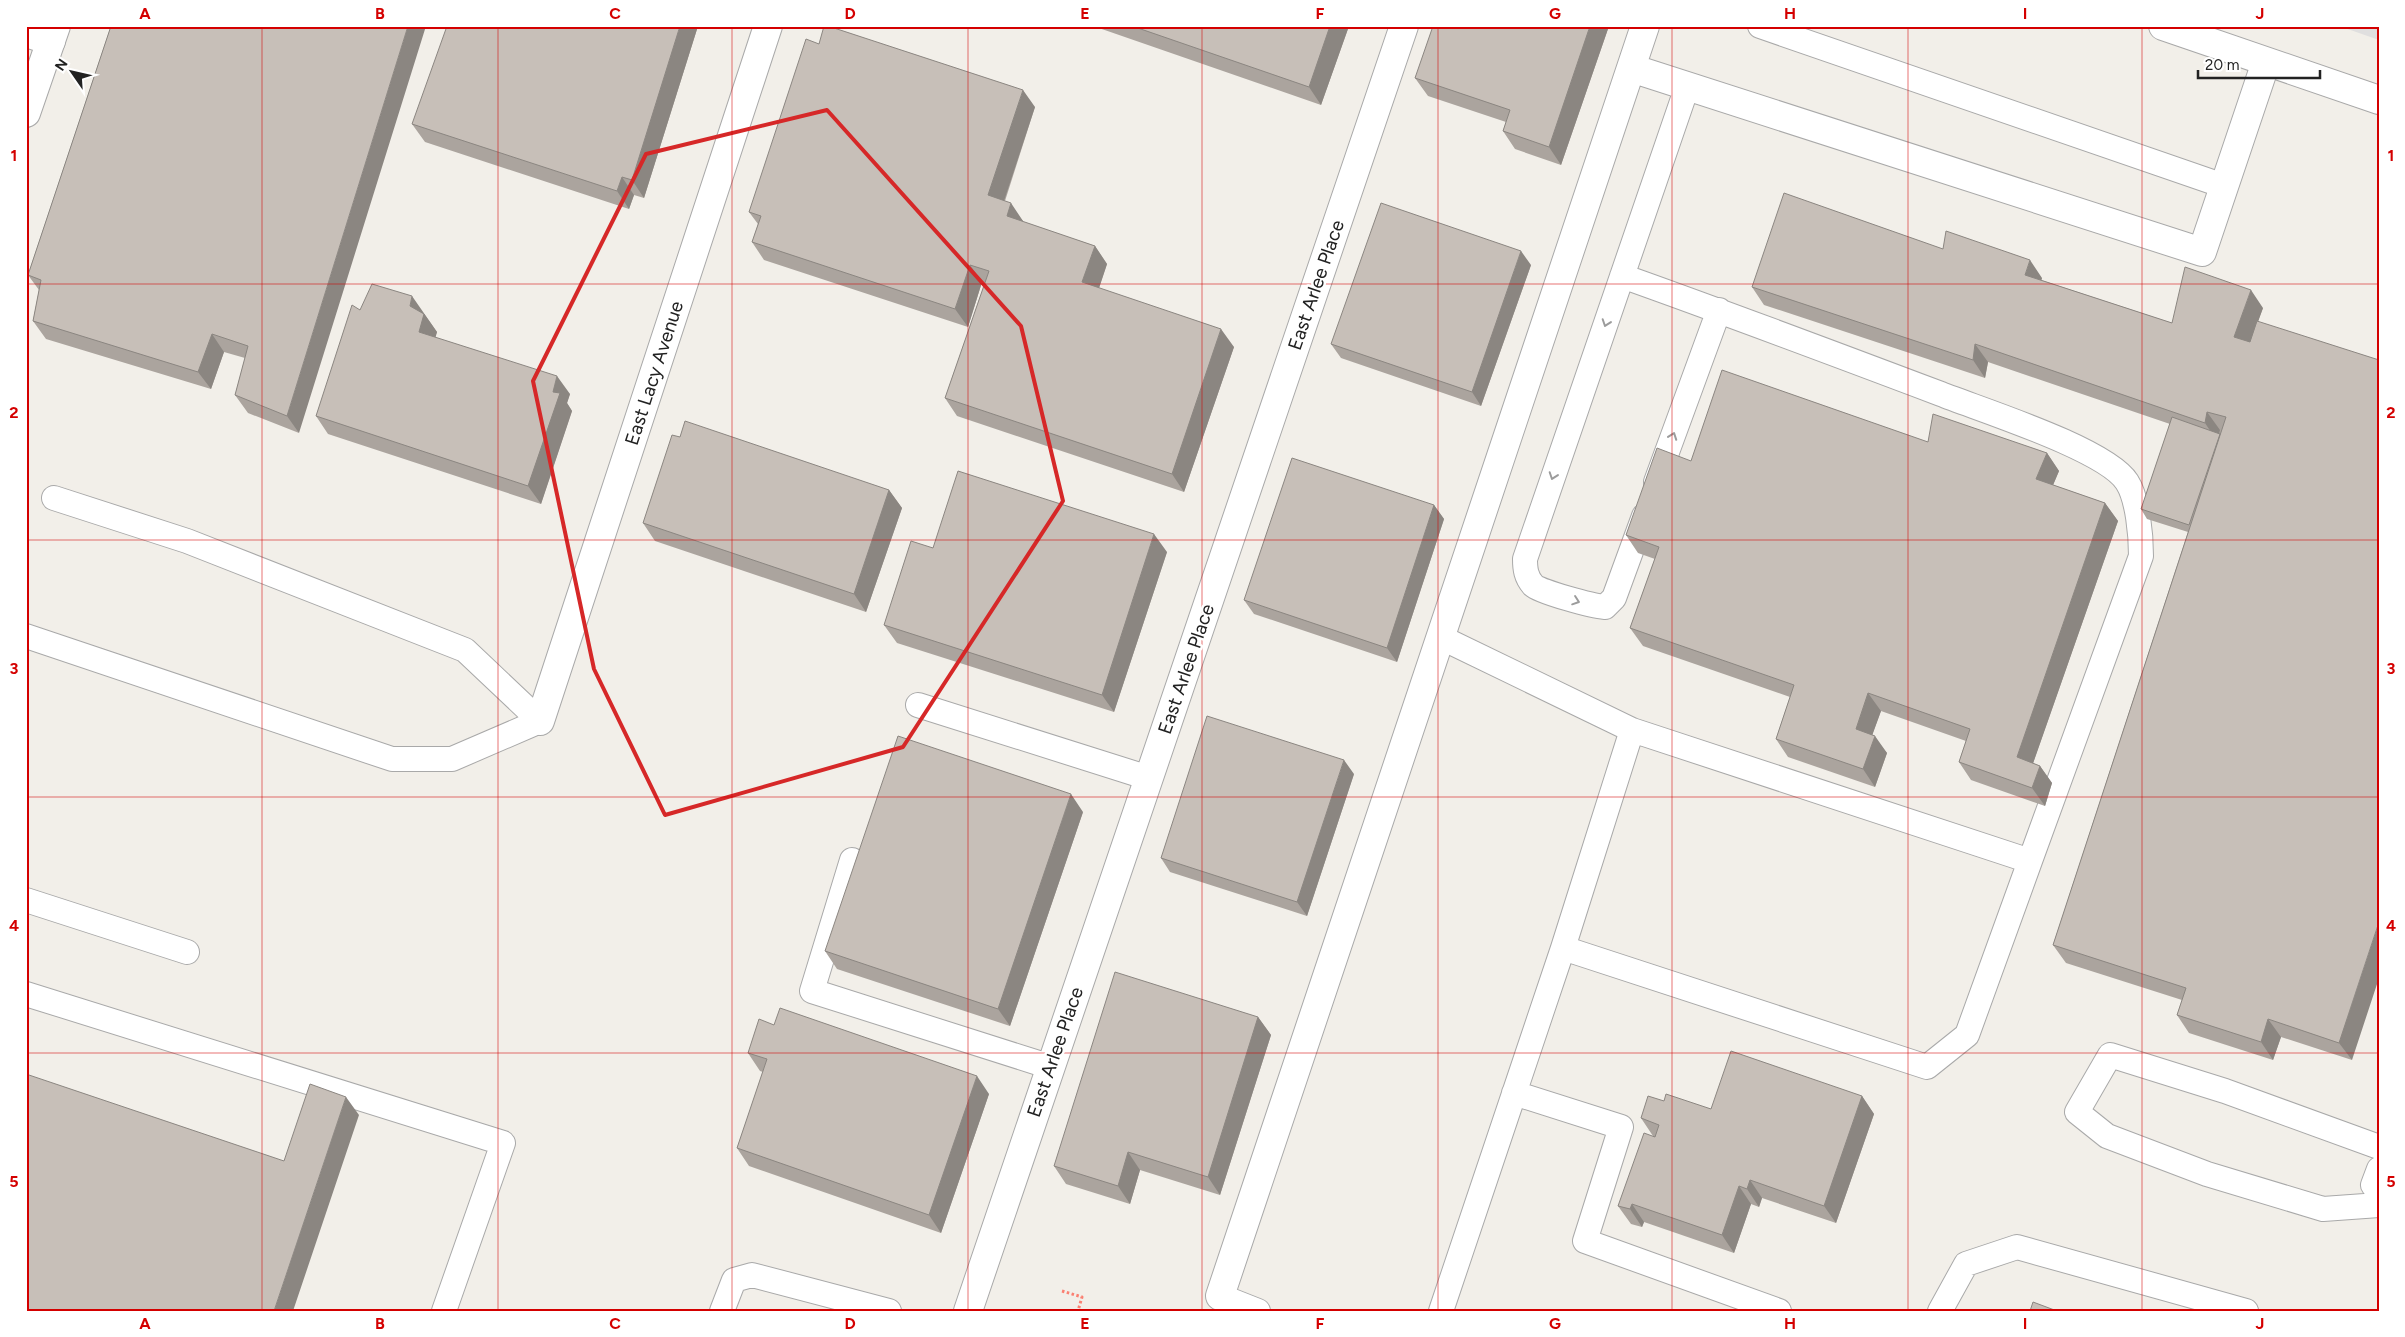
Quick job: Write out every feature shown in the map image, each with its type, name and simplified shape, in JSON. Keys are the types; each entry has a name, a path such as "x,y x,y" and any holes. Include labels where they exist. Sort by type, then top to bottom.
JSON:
{"street":[{"name":"East Lacy Avenue","path":"540,720 768,26"},
{"name":"East Arlee Place","path":"968,1311 1404,26"},
{"path":"1220,1296 1645,26"},
{"path":"2163,26 2379,100"},
{"path":"26,113 44,33"},
{"path":"1630,68 2202,252 2266,62"}],"lane":[{"path":"1760,26 2224,186"},
{"path":"1687,86 1524,559 1525,572 1534,586 1591,605 1605,607 1614,598 1719,310"},
{"path":"1563,948 1927,1067 1967,1035 2141,556 2141,533 2127,482 2104,462 2077,447 1719,310 1622,276"},
{"path":"26,636 392,759 452,759 540,720 465,650 187,541 54,498"},
{"path":"1440,637 1632,730 2030,861"},
{"path":"918,705 1148,778"},
{"path":"1441,1311 1563,948 1632,730"},
{"path":"852,860 812,991 1050,1066"},
{"path":"26,900 187,952"},
{"path":"26,994 504,1143 444,1311"},
{"path":"2379,1147 2225,1091 2110,1055 2077,1112 2107,1136 2206,1174 2323,1210 2379,1204"},
{"path":"1514,1093 1622,1127 1585,1241 1779,1311"},
{"path":"2379,1169 2373,1185 2379,1193"},
{"path":"1940,1311 1966,1264 2017,1246 2246,1311"},
{"path":"722,1311 734,1280 752,1275 888,1311"},
{"path":"1220,1296 1258,1311"}],"path":[{"path":"1062,1290 1082,1297 1078,1311"}],"highlighted area":[{"path":"827,110 1021,326 1063,501 903,747 665,815 594,669 533,381 646,154"}],"shaded area":[{"path":"2339,26 2379,26 2379,40"}],"building":[{"path":"111,26 408,26 287,416 235,395 248,346 212,334 198,372 33,321 41,280 28,275"},
{"path":"447,26 680,26 632,180 622,177 617,191 412,124"},
{"path":"824,26 1023,90 988,195 1011,203 1007,216 1095,246 1082,282 1221,329 1172,474 945,398 989,271 970,265 955,309 752,242 761,216 749,212 806,39 819,44"},
{"path":"1132,26 1330,26 1309,87"},
{"path":"1433,26 1590,26 1549,147 1503,131 1510,110 1415,78"},
{"path":"1784,193 1943,249 1946,231 2030,260 2025,275 2172,323 2185,267 2251,290 2234,337 2250,342 2257,321 2379,360 2379,922 2339,1043 2268,1019 2261,1042 2177,1015 2186,988 2053,945 2226,417 2207,412 2205,423 1975,344 1973,360 1752,287"},
{"path":"1381,203 1521,251 1472,392 1331,344"},
{"path":"372,284 412,296 410,306 424,314 419,332 557,376 553,392 560,393 528,486 316,416 352,305 360,310"},
{"path":"1722,370 1928,442 1933,414 2047,453 2036,479 2105,503 2017,757 2040,766 2032,788 1959,762 1970,729 1868,693 1856,729 1875,736 1863,769 1776,739 1794,685 1630,628 1659,547 1626,535 1657,448 1691,461"},
{"path":"2172,417 2220,434 2189,525 2141,509"},
{"path":"685,421 889,490 854,594 643,523 672,435 680,437"},
{"path":"1292,458 1434,505 1387,648 1244,600"},
{"path":"958,471 1154,534 1102,695 884,625 911,541 933,548"},
{"path":"1207,716 1344,760 1297,902 1161,858"},
{"path":"898,736 1071,794 998,1009 825,951"},
{"path":"1115,972 1258,1017 1208,1177 1128,1152 1118,1186 1054,1166"},
{"path":"780,1008 977,1076 929,1215 737,1148 767,1059 748,1053 759,1019 774,1025"},
{"path":"1731,1051 1862,1096 1824,1206 1750,1180 1747,1189 1739,1186 1722,1235 1632,1204 1630,1209 1618,1206 1644,1133 1655,1137 1659,1125 1641,1118 1648,1096 1664,1101 1666,1094 1711,1109"},
{"path":"26,1074 284,1161 310,1084 346,1097 274,1311 26,1311"},
{"path":"2033,1302 2057,1311 2030,1311"}]}
